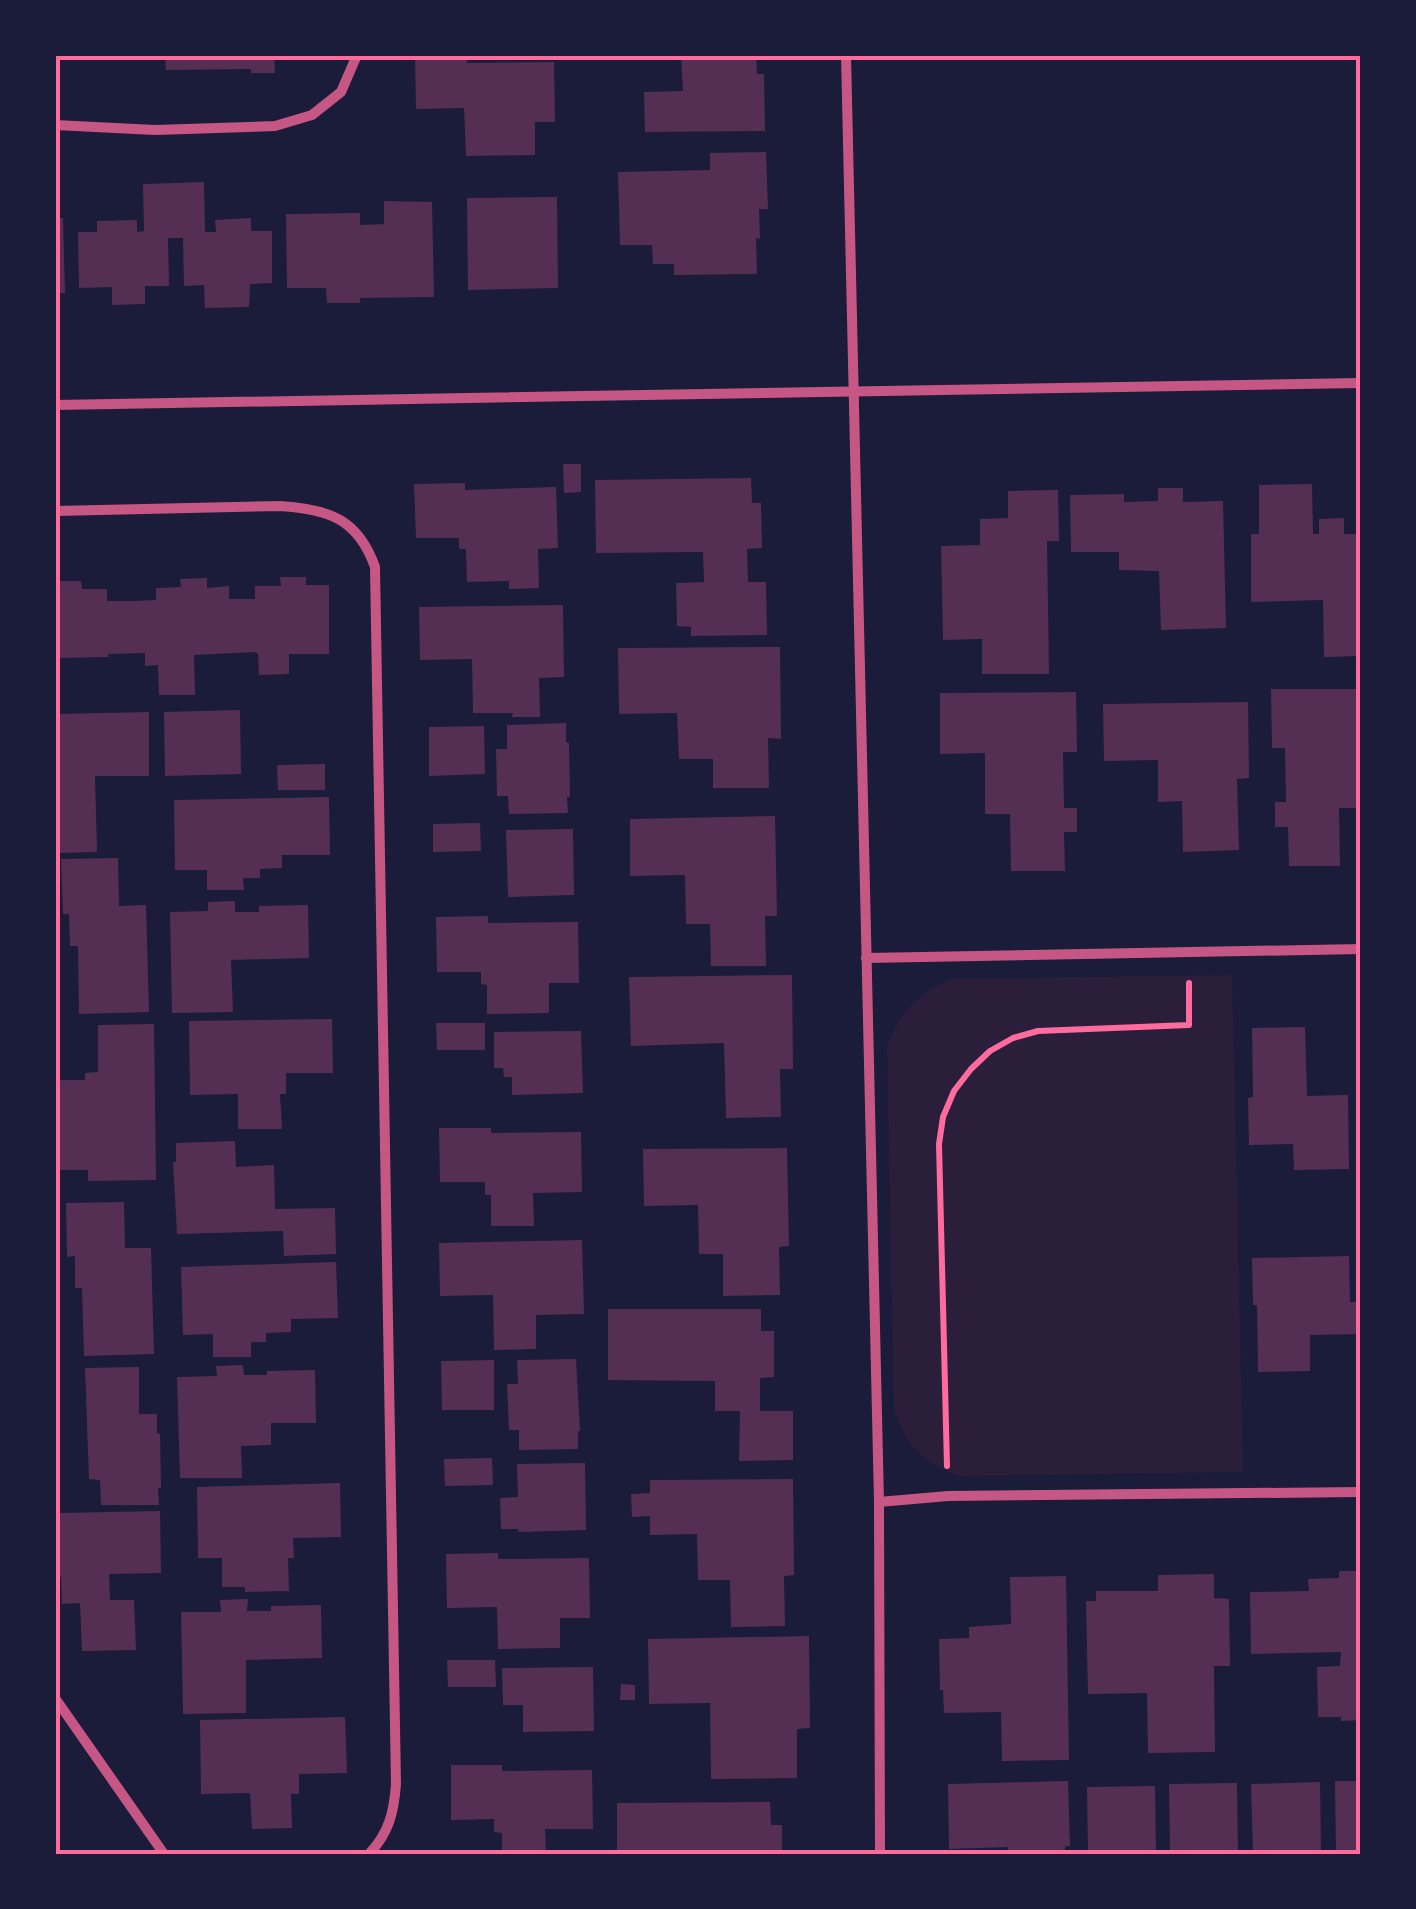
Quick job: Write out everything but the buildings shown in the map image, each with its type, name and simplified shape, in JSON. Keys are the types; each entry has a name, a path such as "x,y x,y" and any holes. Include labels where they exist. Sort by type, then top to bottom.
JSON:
{"street":[{"path":"55,125 155,130 275,126 312,115 342,92 357,55"},
{"path":"846,55 879,1502 880,1854"},
{"path":"55,405 1361,383"},
{"path":"55,511 309,508 343,521 358,534 375,567 396,1784 389,1828 369,1854"},
{"path":"866,958 1361,948"},
{"path":"879,1502 948,1496 1361,1492"},
{"path":"55,1698 164,1854"}],"path":[{"path":"948,1496 939,1144 954,1091 990,1051 1038,1030 1189,1025 1189,952"}],"shaded area":[{"path":"1232,975 1243,1472 958,1476 934,1465 910,1443 894,1409 887,1047 898,1023 919,998 952,979"}]}
